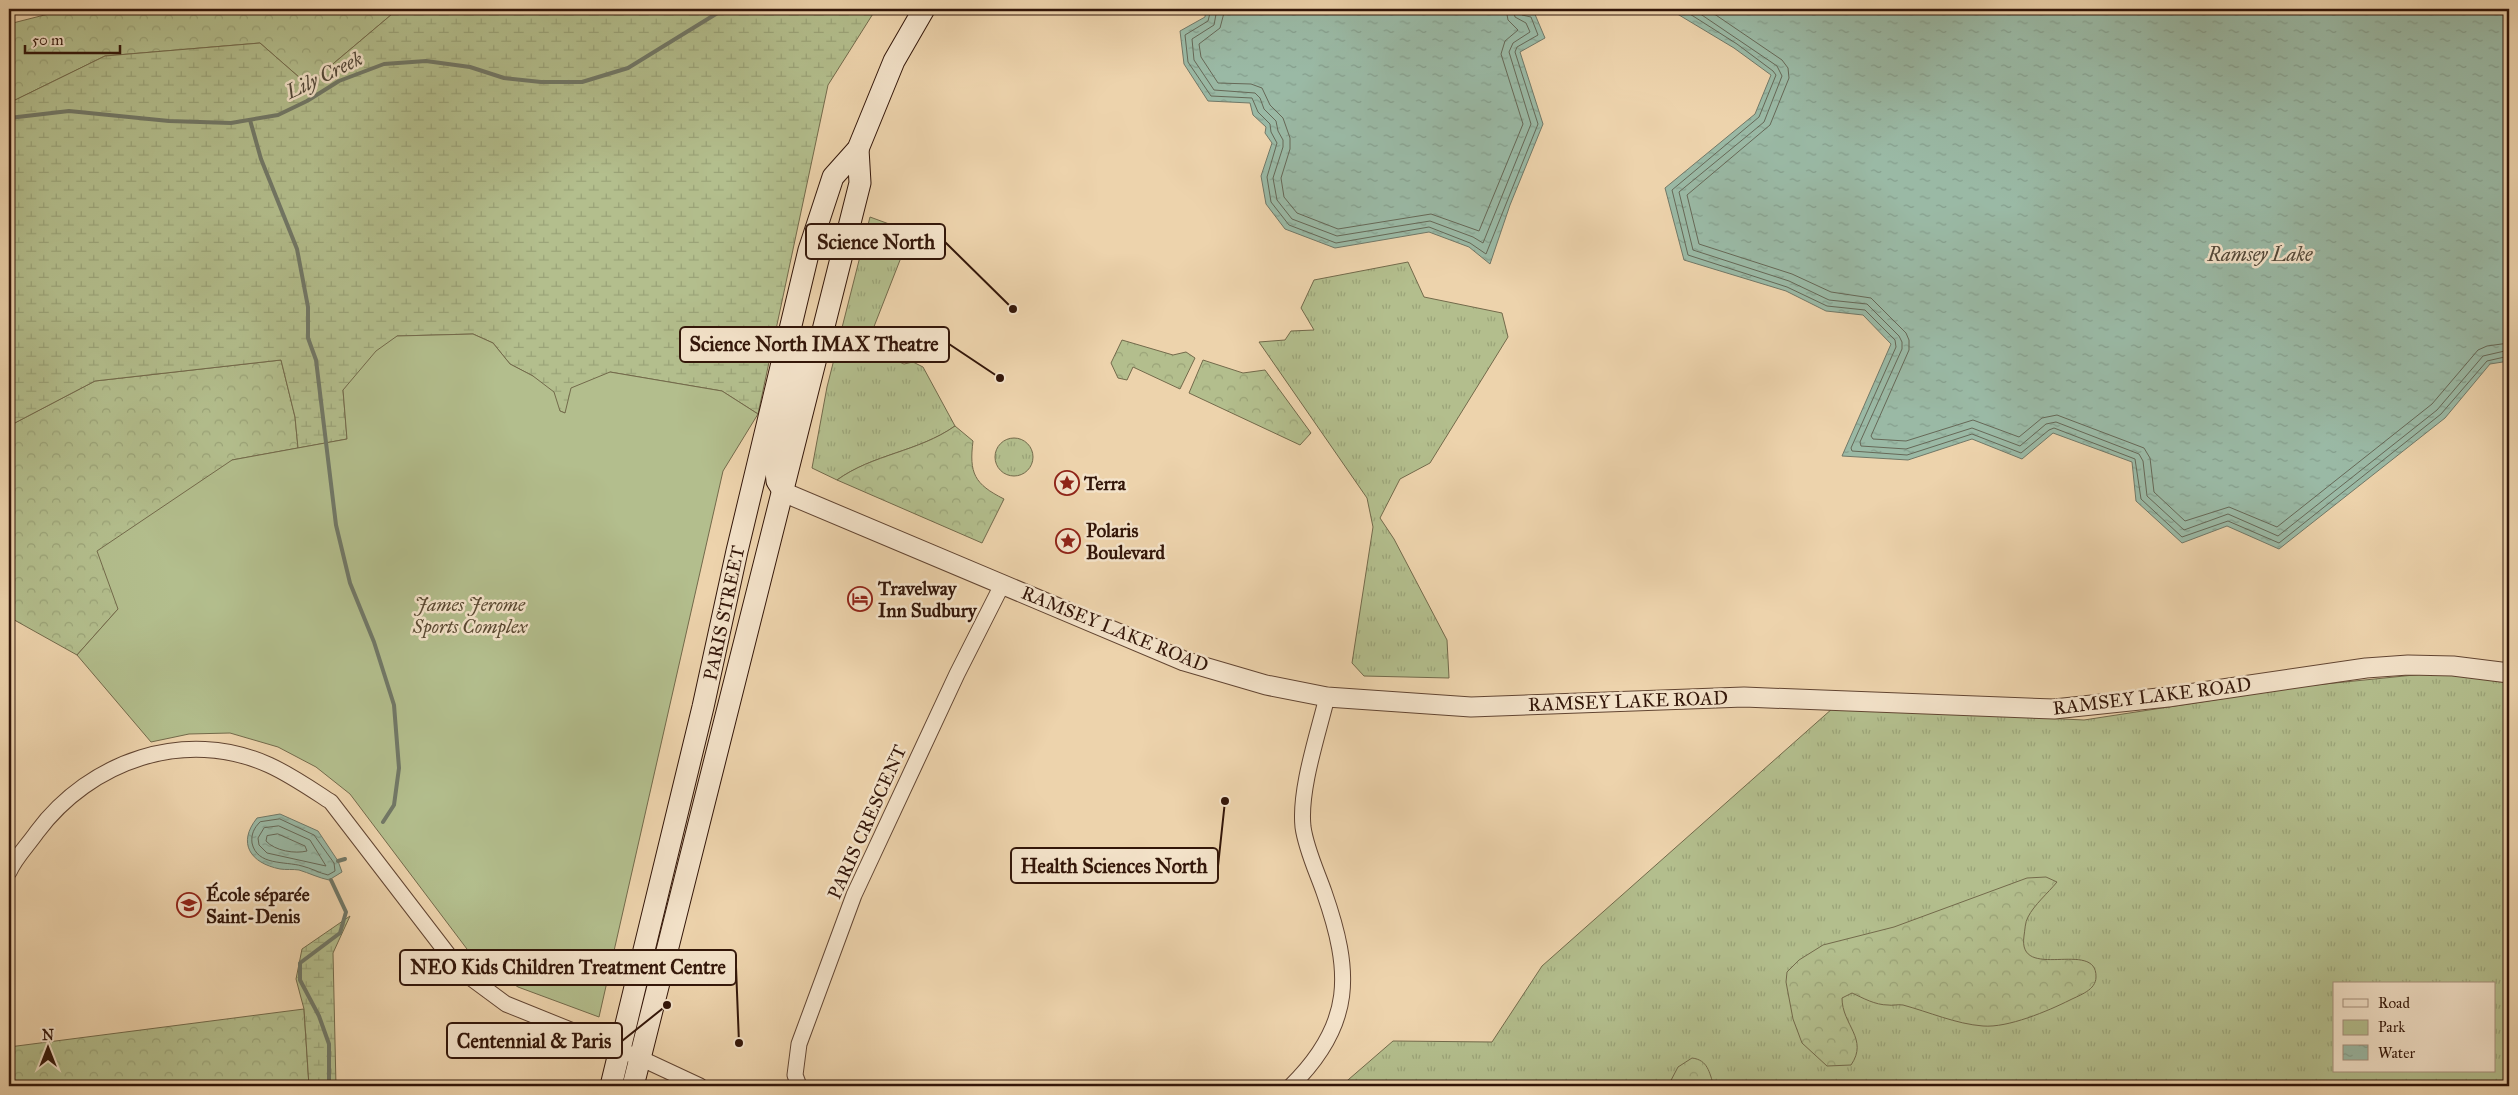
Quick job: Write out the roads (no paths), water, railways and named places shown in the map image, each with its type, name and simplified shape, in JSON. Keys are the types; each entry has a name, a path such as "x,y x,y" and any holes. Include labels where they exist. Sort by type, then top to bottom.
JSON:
{"main road":[{"name":"PARIS STREET","path":"611,1086 703,707 746,514 809,250 833,178 858,149 894,61 924,9"},
{"name":"PARIS STREET","path":"633,1086 860,183 858,149"},
{"path":"746,514 758,498 770,492 783,492 777,481 775,461 819,263 833,178"}],"street":[{"name":"RAMSEY LAKE ROAD","path":"783,492 1184,660 1266,685 1327,697 1471,707 1744,697 2054,709 2168,697 2366,668 2408,665 2453,666 2509,673"},
{"name":"PARIS CRESCENT","path":"799,1086 795,1075 798,1044 854,895 957,674 1003,583"},
{"path":"1291,1086 1311,1066 1325,1044 1335,1023 1344,992 1343,965 1335,928 1303,827 1306,788 1327,697"},
{"path":"9,872 54,810 86,784 116,766 150,755 190,749 228,753 260,762 304,783 331,802 460,970 506,1004 640,1058 700,1086"}],"water":[{"path":"1206,9 1514,9 1515,11 1534,12 1545,38 1520,52 1543,124 1510,205 1490,264 1469,247 1429,232 1335,248 1285,229 1266,204 1261,176 1272,143 1265,133 1266,127 1253,115 1250,103 1208,101 1184,64 1180,31 1205,17"},
{"name":"Ramsey Lake","path":"1669,9 2509,9 2509,361 2490,364 2445,418 2279,549 2227,526 2182,543 2136,501 2132,462 2053,433 2022,459 1972,439 1908,460 1842,456 1891,344 1863,315 1826,311 1786,291 1684,260 1665,188 1755,114 1771,75 1734,48"},
{"path":"280,814 318,831 338,861 342,872 329,880 299,870 280,869 270,866 254,857 248,844 251,827 257,818"}],"waterway":[{"name":"Lily Creek","path":"9,118 69,111 169,121 231,123 278,115 307,101 339,81 384,64 426,61 470,67 504,78 541,82 582,82 628,68 724,9"},
{"path":"250,120 261,159 297,249 308,307 308,338 316,360 336,525 350,583 374,642 394,705 399,768 394,805 383,822"},
{"path":"338,861 345,859"},
{"path":"329,1086 329,1044 319,1016 300,980 300,963 340,933 346,912 331,880"}],"place":[{"name":"Science North","path":"1013,309"},
{"name":"Science North IMAX Theatre","path":"1000,378"},
{"name":"Terra","path":"1067,483"},
{"name":"Polaris Boulevard","path":"1068,541"},
{"name":"Travelway Inn Sudbury","path":"860,599"},
{"name":"Health Sciences North","path":"1225,801"},
{"name":"École séparée Saint-Denis","path":"189,905"},
{"name":"Centennial & Paris","path":"667,1005"},
{"name":"NEO Kids Children Treatment Centre","path":"739,1043"}],"park label":[{"name":"James Jerome Sports Complex","path":"470,615"}]}
